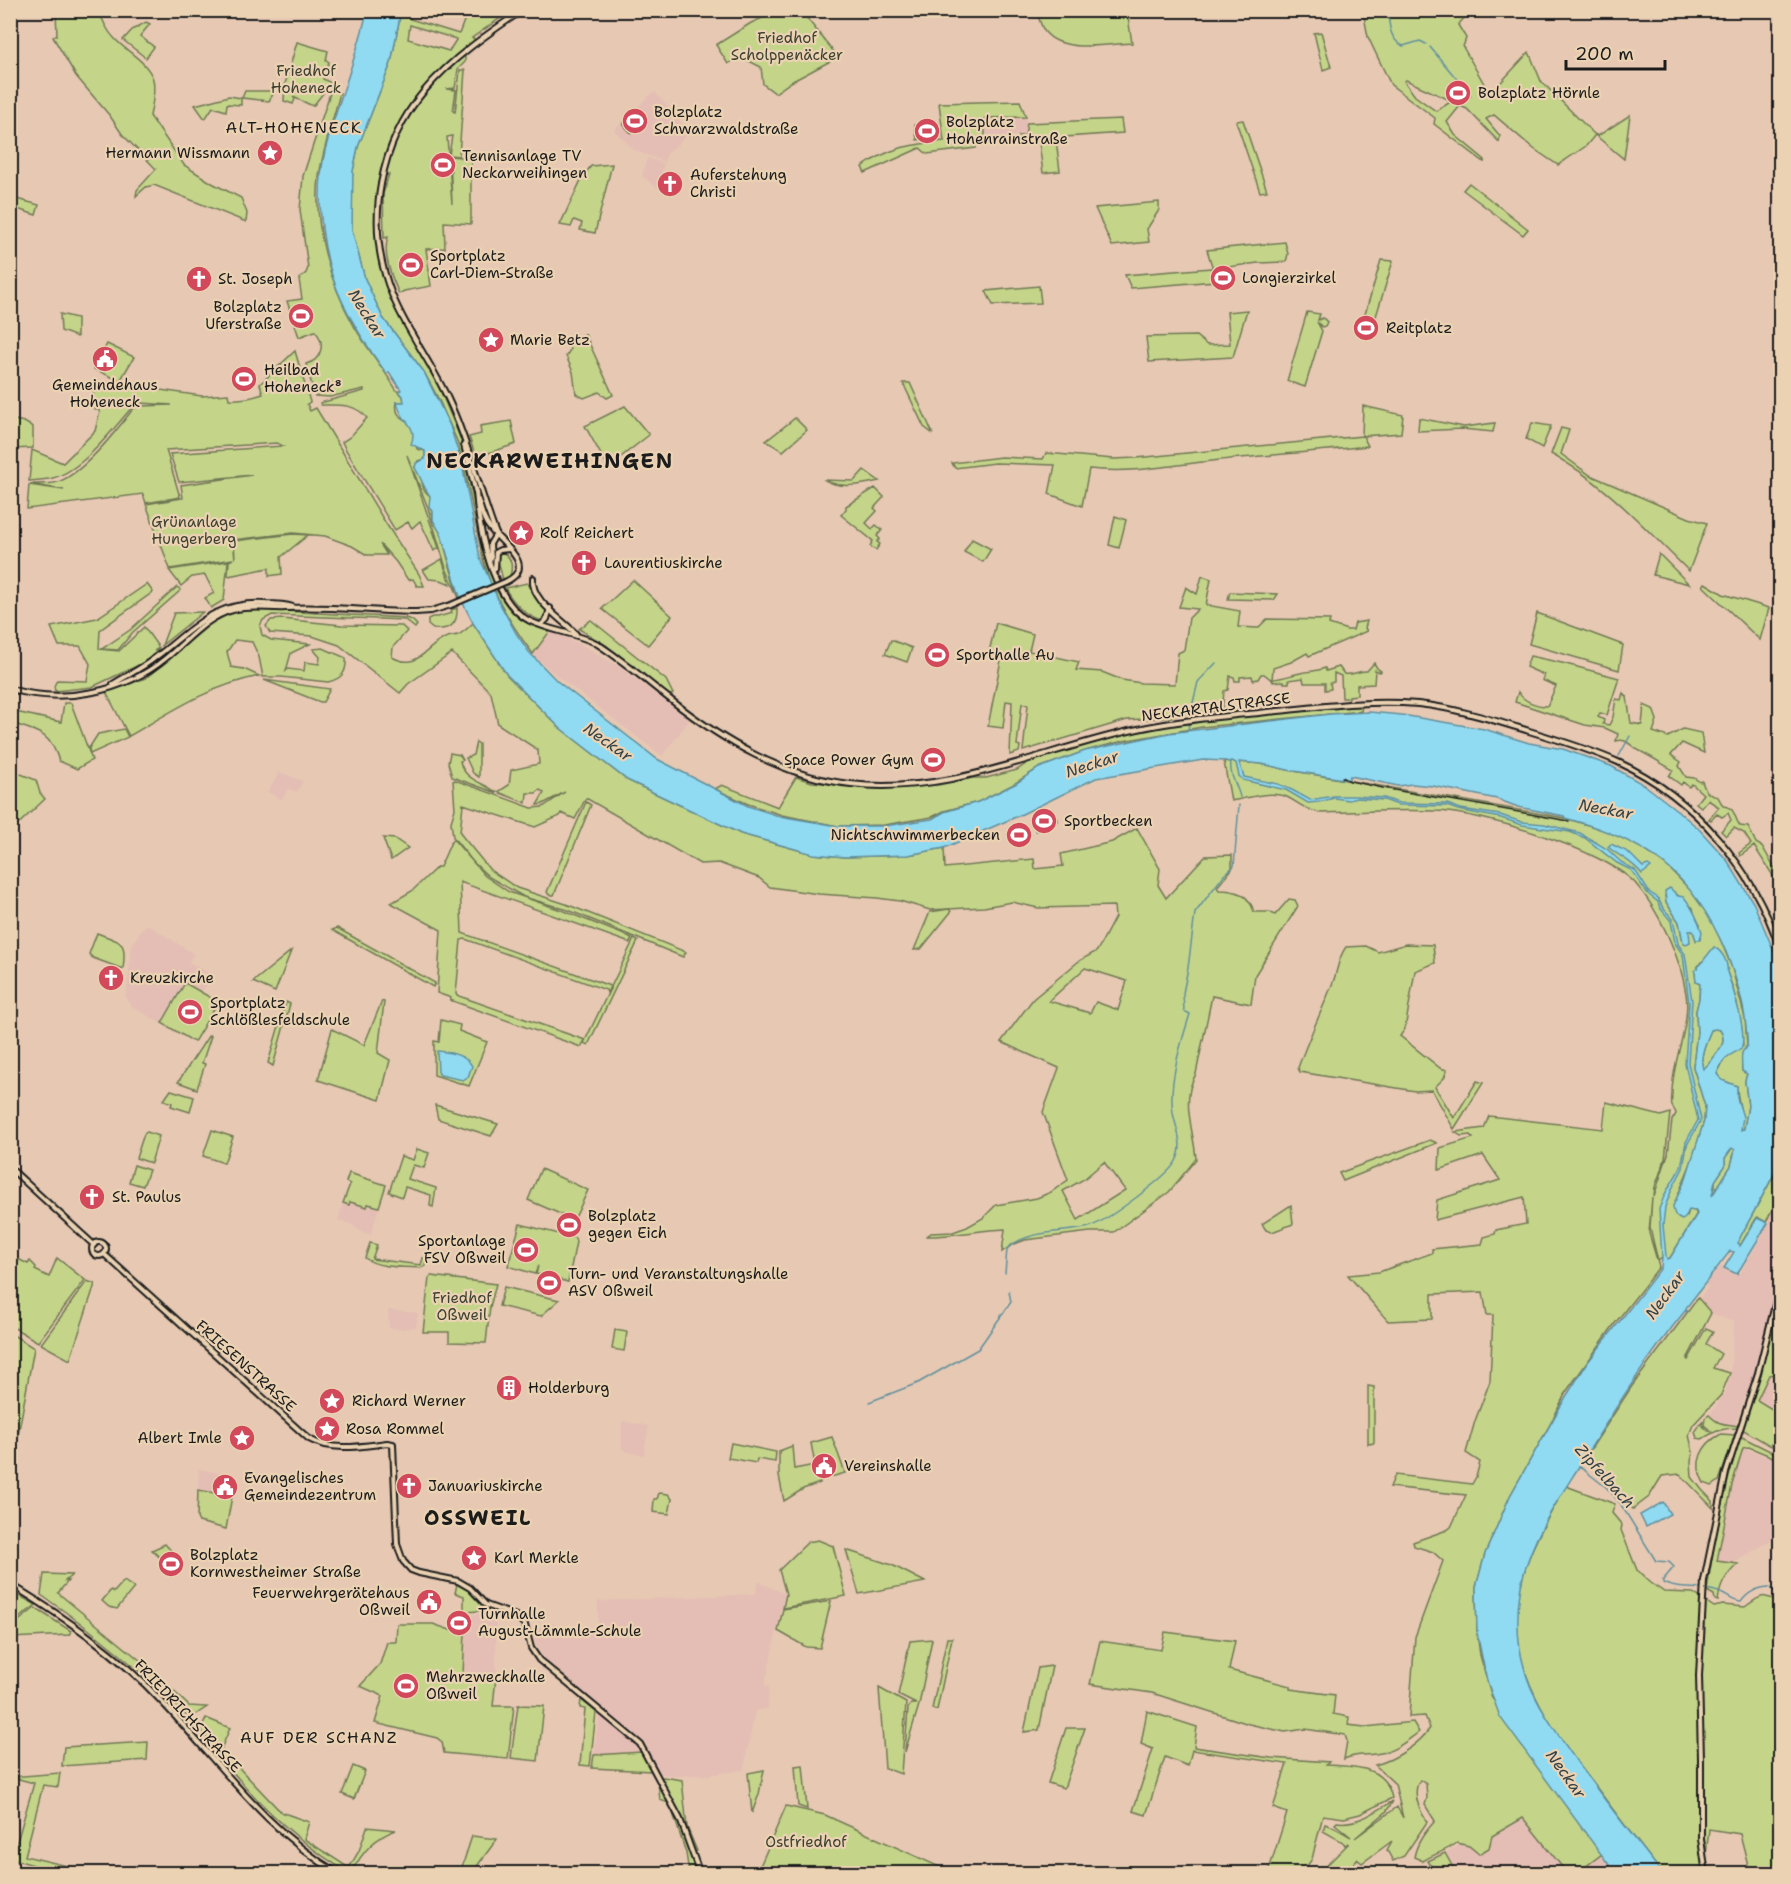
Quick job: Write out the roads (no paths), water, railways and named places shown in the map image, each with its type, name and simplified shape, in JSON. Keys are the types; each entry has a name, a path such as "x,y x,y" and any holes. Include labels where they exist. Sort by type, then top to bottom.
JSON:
{"main road":[{"path":"496,534 446,394 402,316 388,284 381,257 377,226 378,202 382,174 393,142 417,100 461,54 523,10"},
{"path":"463,437 476,492 485,549 504,596 523,617 541,625 577,634"},
{"path":"10,689 35,695 58,696 122,684 146,672 218,615 235,609 294,607 411,612 430,611 451,606 509,580 515,574 518,564 510,549 489,528 476,492"},
{"path":"495,572 490,549 496,534"},
{"path":"495,572 494,555 500,550 510,549"},
{"path":"533,578 535,591 577,634"},
{"path":"110,686 145,666 201,620 224,608 241,604 294,607"},
{"path":"541,625 547,619 550,608"},
{"path":"201,620 204,626"},
{"name":"NECKARTALSTRASSE","path":"577,634 601,646 670,700 717,733 755,755 796,772 851,785 921,784 985,771 1070,745 1155,725 1221,717 1376,703 1418,704 1464,712 1596,753 1636,771 1675,797 1719,839 1749,881 1763,906 1780,949"},
{"path":"169,646 172,653"},
{"path":"10,1168 94,1245"},
{"path":"98,1243 103,1245 106,1248 104,1254 100,1256 95,1254 92,1249 94,1245 98,1243"},
{"name":"FRIESENSTRASSE","path":"104,1254 309,1439 335,1447 392,1444 395,1451 397,1544 406,1565 419,1573 458,1581 470,1588 486,1605 516,1616 525,1625 531,1648 539,1660 640,1744 680,1819 700,1874"},
{"path":"1706,1874 1701,1839 1699,1677 1704,1581 1726,1473 1761,1362 1780,1285"},
{"name":"FRIEDRICHSTRASSE","path":"10,1584 70,1622 125,1666 162,1702 265,1817 303,1850 339,1874"}],"water":[{"name":"Neckar","path":"367,11 401,11 391,63 358,147 353,171 352,230 365,279 383,318 424,372 450,426 462,464 480,558 500,604 516,633 529,652 557,681 657,759 748,806 779,816 838,826 884,826 932,819 944,812 978,802 1015,784 1039,768 1085,751 1169,733 1330,714 1369,712 1402,715 1484,729 1529,743 1563,749 1611,766 1646,786 1678,811 1698,828 1727,860 1754,904 1775,954 1780,978 1780,1163 1737,1243 1740,1246 1757,1218 1768,1223 1737,1274 1724,1268 1734,1252 1730,1251 1686,1308 1687,1312 1685,1311 1656,1348 1617,1406 1555,1505 1533,1547 1523,1577 1518,1611 1521,1656 1527,1677 1541,1707 1587,1776 1662,1873 1615,1873 1500,1717 1487,1681 1477,1633 1476,1587 1485,1554 1510,1496 1567,1395 1588,1362 1661,1268 1659,1209 1681,1167 1686,1142 1698,1120 1685,1064 1689,1003 1683,955 1675,943 1671,921 1658,902 1648,894 1631,870 1617,863 1585,838 1570,832 1522,825 1447,806 1398,805 1384,800 1357,798 1349,800 1334,798 1308,803 1286,790 1243,780 1239,776 1236,763 1232,761 1230,763 1203,760 1096,778 1018,816 944,848 908,855 845,857 813,854 741,834 627,780 560,728 507,675 473,623 460,597 441,534 433,520 433,511 429,507 430,496 415,468 416,463 425,459 425,451 411,444 413,432 397,402 404,402 399,391 401,390 389,372 386,373 363,339 336,286 325,248 320,188 325,151","holes":["1239,762 1349,780 1350,776 1398,786 1412,784 1433,786 1564,816 1620,837 1643,849 1681,880 1698,900 1713,924 1739,989 1747,1038 1747,1045 1742,1053 1742,1071 1747,1074 1745,1081 1748,1106 1744,1129 1741,1130 1743,1117 1737,1098 1737,1086 1722,1080 1717,1074 1726,1058 1741,1049 1743,1033 1726,961 1720,951 1714,947 1695,971 1696,982 1700,984 1693,1067 1705,1106 1704,1121 1686,1178 1673,1206 1675,1215 1682,1220 1689,1210 1696,1211 1697,1214 1670,1258 1667,1259 1666,1256 1663,1225 1665,1207 1683,1168 1687,1145 1701,1120 1688,1063 1692,1001 1685,954 1678,944 1673,919 1658,898 1649,892 1635,870 1580,833 1544,824 1522,822 1500,815 1461,809 1447,804 1399,803 1384,798 1356,796 1334,796 1310,800 1278,784 1244,777","1711,1030 1720,1030 1723,1043 1703,1069 1702,1055","1732,1148 1735,1150 1731,1166 1712,1196 1715,1181 1725,1166 1725,1158"]},
{"name":"Sportbecken","path":"1053,811 1058,821 1036,831 1031,822"},
{"path":"1611,844 1628,852 1643,867 1648,865 1651,867 1642,874 1630,862 1608,847"},
{"path":"1670,888 1678,896 1684,897 1692,909 1702,932 1700,940 1696,940 1693,931 1689,931 1690,942 1686,944 1683,942 1679,922 1666,902 1665,891"},
{"path":"437,1051 452,1053 466,1059 472,1066 468,1077 463,1080 440,1075"},
{"path":"1663,1502 1670,1514 1646,1527 1640,1515"}],"waterway":[{"path":"1388,10 1391,31 1398,43 1403,46 1420,41 1426,44"},
{"path":"1430,47 1471,96"},
{"path":"1191,711 1198,682 1216,663"},
{"path":"1188,730 1189,723"},
{"path":"1619,756 1630,736"},
{"path":"1231,762 1232,776 1240,797"},
{"path":"1005,1273 1007,1249 1015,1243 1035,1235 1079,1229 1097,1223 1150,1187 1176,1161 1180,1143 1173,1113 1172,1089 1176,1063 1190,1014 1184,1011 1183,993 1195,913 1224,875 1234,866 1239,805"},
{"path":"869,1402 918,1383 978,1349 1011,1302 1009,1291"},
{"name":"Zipfelbach","path":"1579,1466 1607,1488 1620,1503 1656,1561 1669,1562 1674,1567 1663,1583 1676,1587 1715,1591 1741,1602 1753,1591 1770,1587 1780,1598"}],"railway":[{"path":"1342,777 1383,788 1569,821"}],"place":[{"name":"Bolzplatz Hörnle","path":"1458,93"},
{"name":"Bolzplatz Schwarzwaldstraße","path":"635,121"},
{"name":"Bolzplatz Hohenrainstraße","path":"927,131"},
{"name":"Hermann Wissmann","path":"270,153"},
{"name":"Tennisanlage TV Neckarweihingen","path":"443,165"},
{"name":"Auferstehung Christi","path":"670,184"},
{"name":"Sportplatz Carl-Diem-Straße","path":"411,265"},
{"name":"Longierzirkel","path":"1223,278"},
{"name":"St. Joseph","path":"199,279"},
{"name":"Bolzplatz Uferstraße","path":"301,316"},
{"name":"Reitplatz","path":"1366,328"},
{"name":"Marie Betz","path":"491,340"},
{"name":"Gemeindehaus Hoheneck","path":"105,359"},
{"name":"Heilbad Hoheneck⁸","path":"244,379"},
{"name":"Rolf Reichert","path":"521,533"},
{"name":"Laurentiuskirche","path":"584,563"},
{"name":"Sporthalle Au","path":"937,655"},
{"name":"Space Power Gym","path":"933,760"},
{"name":"Sportbecken","path":"1044,821"},
{"name":"Nichtschwimmerbecken","path":"1019,835"},
{"name":"Kreuzkirche","path":"111,978"},
{"name":"Sportplatz Schlößlesfeldschule","path":"190,1012"},
{"name":"St. Paulus","path":"92,1197"},
{"name":"Bolzplatz gegen Eich","path":"569,1225"},
{"name":"Sportanlage FSV Oßweil","path":"526,1250"},
{"name":"Turn- und Veranstaltungshalle ASV Oßweil","path":"549,1283"},
{"name":"Holderburg","path":"509,1388"},
{"name":"Richard Werner","path":"332,1401"},
{"name":"Rosa Rommel","path":"327,1429"},
{"name":"Albert Imle","path":"242,1438"},
{"name":"Vereinshalle","path":"824,1466"},
{"name":"Januariuskirche","path":"409,1486"},
{"name":"Evangelisches Gemeindezentrum","path":"225,1487"},
{"name":"Karl Merkle","path":"474,1558"},
{"name":"Bolzplatz Kornwestheimer Straße","path":"171,1564"},
{"name":"Feuerwehrgerätehaus Oßweil","path":"429,1602"},
{"name":"Turnhalle August-Lämmle-Schule","path":"459,1623"},
{"name":"Mehrzweckhalle Oßweil","path":"406,1686"}],"district":[{"name":"ALT-HOHENECK","path":"294,127"},
{"name":"NECKARWEIHINGEN","path":"550,461"},
{"name":"OSSWEIL","path":"478,1518"},
{"name":"AUF DER SCHANZ","path":"319,1737"}],"park label":[{"name":"Friedhof Scholppenäcker","path":"787,46"},
{"name":"Friedhof Hoheneck","path":"306,80"},
{"name":"Grünanlage Hungerberg","path":"194,530"},
{"name":"Friedhof Oßweil","path":"462,1306"},
{"name":"Ostfriedhof","path":"806,1842"}]}
